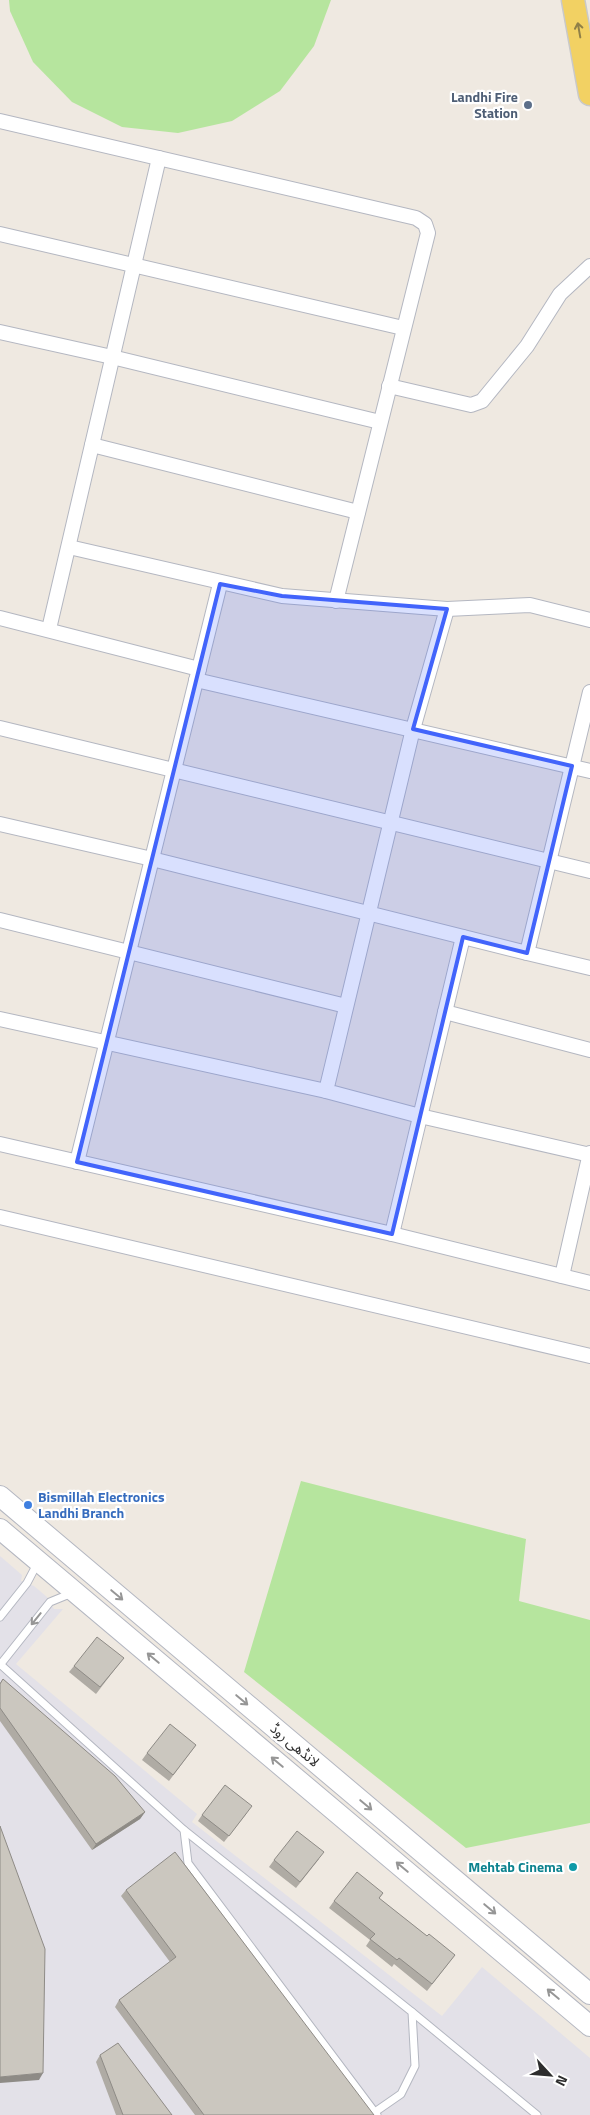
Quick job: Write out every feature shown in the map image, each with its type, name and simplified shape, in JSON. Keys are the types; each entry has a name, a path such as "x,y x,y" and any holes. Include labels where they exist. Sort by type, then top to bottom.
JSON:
{"main road":[{"path":"574,0 590,89"},
{"name":"لانڈھی روڈ","path":"0,1496 590,1994"},
{"name":"لانڈھی روڈ","path":"0,1529 590,2026"},
{"path":"33,1557 43,1546 45,1538 41,1530"},
{"path":"74,1592 72,1584 75,1576 86,1571 93,1574"},
{"path":"428,1890 439,1890 445,1885 447,1878 444,1871"},
{"path":"456,1913 458,1899 471,1893"}],"street":[{"path":"0,121 416,218 425,224 428,233 336,601"},
{"path":"49,629 159,158"},
{"path":"0,234 403,328"},
{"path":"389,386 471,406 482,401 527,346 560,294 590,266"},
{"path":"0,332 380,422"},
{"path":"92,445 358,512"},
{"path":"69,547 220,584 282,596 447,609 530,605 590,620"},
{"path":"77,1162 220,584"},
{"path":"326,1091 413,729 447,609"},
{"path":"0,620 49,629 198,674 413,729 590,771"},
{"path":"528,953 590,692"},
{"path":"0,728 590,871"},
{"path":"0,824 152,859 590,968"},
{"path":"0,920 346,1006"},
{"path":"392,1234 463,937"},
{"path":"445,1012 590,1050"},
{"path":"0,1019 106,1044 326,1091 420,1116 590,1155 562,1276"},
{"path":"0,1144 392,1234 590,1283"},
{"path":"0,1217 590,1356"}],"lane":[{"path":"0,1617 27,1583 33,1557"},
{"path":"74,1592 50,1602 0,1664 184,1830 412,2012 537,2115"},
{"path":"184,1830 188,1863 376,2113 401,2094 415,2066 412,2012"}],"highlighted area":[{"path":"220,584 282,596 447,609 413,729 572,766 527,953 463,937 392,1234 77,1162"}],"shaded area":[{"path":"0,1556 22,1575 21,1581 34,1586 47,1597 54,1609 63,1609 16,1664 197,1814 192,1822 442,2016 482,1967 590,2058 590,2115 0,2115"}],"green space":[{"path":"9,0 331,0 314,46 280,91 232,121 178,133 122,127 72,102 33,62 10,11"},
{"path":"301,1481 526,1539 519,1601 590,1620 590,1823 466,1848 244,1672"}],"building":[{"path":"97,1637 124,1658 100,1687 74,1666"},
{"path":"3,1679 115,1776 145,1812 96,1844 0,1708 0,1684"},
{"path":"170,1724 196,1745 173,1775 147,1753"},
{"path":"225,1785 252,1806 229,1836 202,1815"},
{"path":"0,1826 45,1949 43,2073 0,2077"},
{"path":"297,1831 324,1852 300,1882 274,1860"},
{"path":"175,1852 374,2115 204,2115 119,2000 176,1957 126,1890"},
{"path":"357,1872 383,1893 379,1898 427,1936 429,1934 455,1955 432,1984 399,1958 397,1960 370,1939 375,1934 334,1901"},
{"path":"118,2043 172,2115 123,2115 100,2055"}],"place":[{"name":"Landhi Fire Station","path":"528,105"},
{"name":"Bismillah Electronics Landhi Branch","path":"28,1505"},
{"name":"Mehtab Cinema","path":"573,1867"}]}
